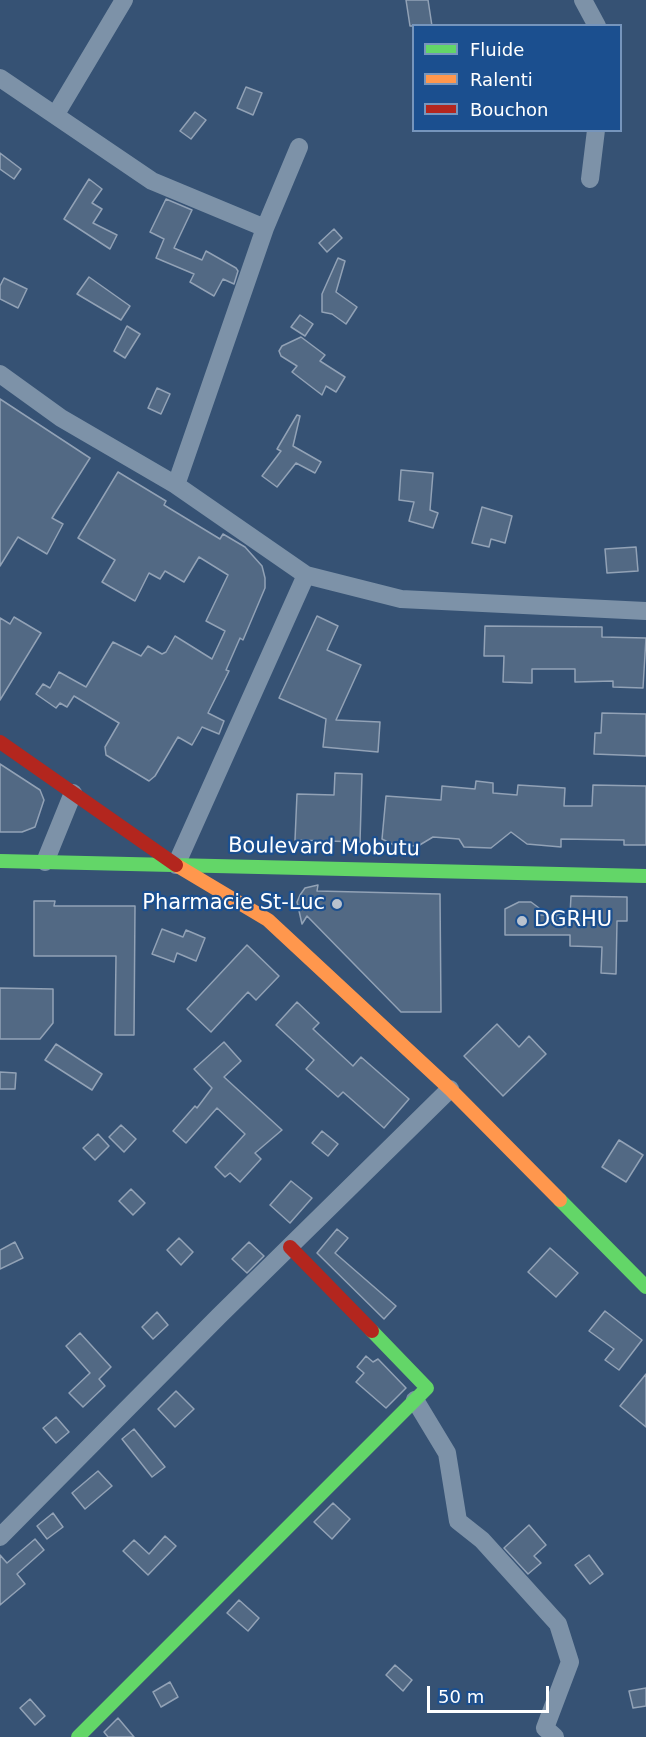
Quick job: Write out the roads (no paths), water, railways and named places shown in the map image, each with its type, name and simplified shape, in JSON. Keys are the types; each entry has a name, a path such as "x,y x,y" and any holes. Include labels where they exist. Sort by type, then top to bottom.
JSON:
{"street":[{"path":"56,114 124,0"},
{"path":"583,0 596,24"},
{"path":"0,78 152,181 266,228"},
{"path":"590,178 596,132"},
{"path":"176,485 266,228 300,147"},
{"path":"0,374 61,418 176,485 306,575 401,599 646,611"},
{"path":"176,865 306,575"},
{"path":"0,742 176,865 268,920 450,1089 646,1287"},
{"path":"45,862 73,793"},
{"name":"Boulevard Mobutu","path":"0,861 646,876"},
{"path":"0,1537 450,1089"},
{"path":"78,1737 427,1388 290,1247"},
{"path":"415,1400 447,1453 458,1521 482,1540 558,1624 570,1662 545,1728 555,1737"}],"place":[{"name":"Pharmacie St-Luc","path":"337,904"},
{"name":"DGRHU","path":"522,921"}]}
